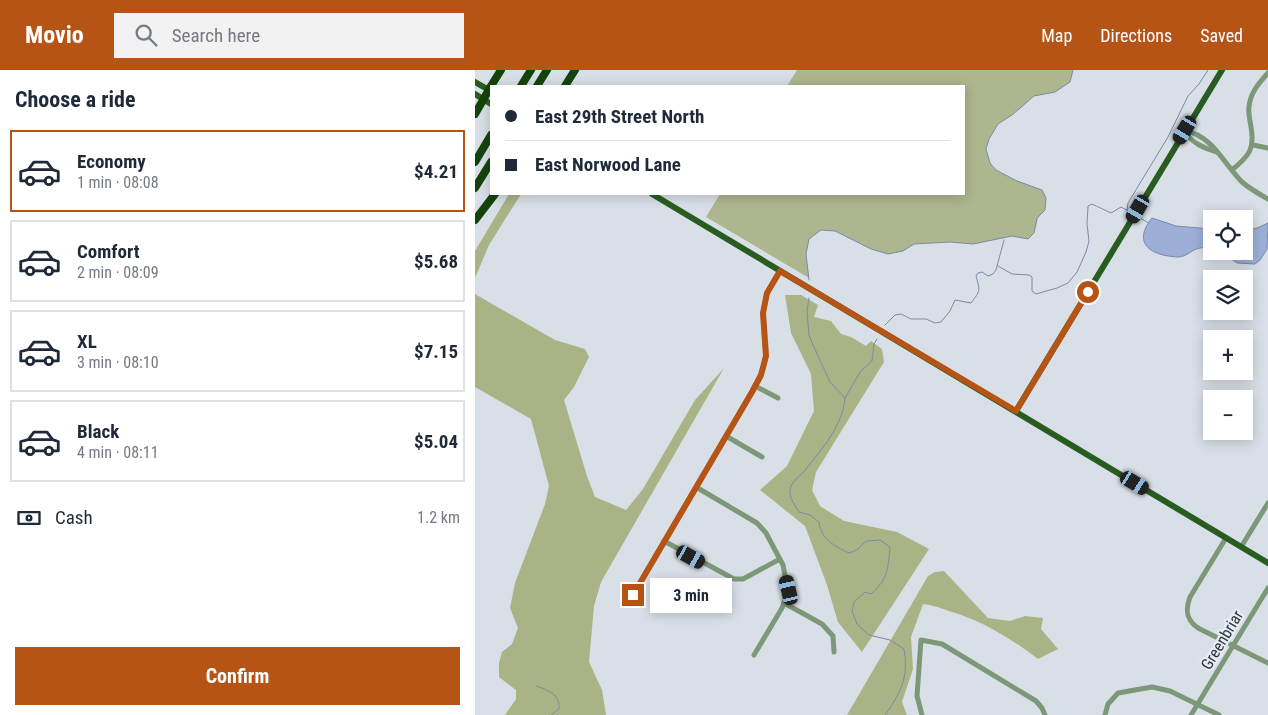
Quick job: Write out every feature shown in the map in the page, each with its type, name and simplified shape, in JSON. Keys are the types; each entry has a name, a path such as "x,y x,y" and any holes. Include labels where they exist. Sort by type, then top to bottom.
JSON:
{"highway":[{"path":"493,85 501,70"},
{"path":"522,85 531,70"},
{"path":"538,85 547,70"},
{"path":"566,85 575,70"},
{"path":"475,114 490,90"},
{"path":"475,162 490,137"},
{"path":"475,188 490,164"},
{"path":"475,220 494,195"}],"main road":[{"path":"1016,411 1222,70"},
{"path":"475,82 490,88"},
{"path":"475,94 490,103"},
{"path":"654,195 1268,563"}],"street":[{"path":"1232,170 1246,158 1253,145 1249,106 1256,86 1268,73"},
{"path":"1185,130 1189,138 1207,149 1217,152 1251,189 1268,199"},
{"path":"1253,145 1268,148"},
{"path":"633,595 755,386 766,356 763,313 767,293 780,271"},
{"path":"755,386 778,398"},
{"path":"726,436 761,458"},
{"path":"696,487 757,523 766,533 780,559 789,590 753,655"},
{"path":"1241,547 1268,503"},
{"path":"1226,538 1190,597 1187,605 1189,620 1194,625 1268,663"},
{"path":"664,542 734,579 743,579 780,559"},
{"name":"Greenbriar","path":"1191,715 1268,588"},
{"path":"784,602 823,624 833,636 835,652"},
{"path":"922,715 917,696 921,640 942,644 1036,701 1045,715"},
{"path":"1105,715 1111,699 1118,693 1152,687 1164,688 1219,715"}],"green space":[{"path":"797,70 1073,70 1070,82 1055,92 1034,96 998,124 989,139 986,149 990,163 996,170 1017,181 1042,190 1046,198 1045,210 1038,218 1034,233 1028,239 1012,236 973,244 950,242 914,244 903,251 888,254 871,249 835,231 821,230 809,239 806,254 809,278 706,217 719,195 965,195 965,85 788,85"},
{"path":"508,195 520,195 489,245 475,278 475,251"},
{"path":"475,294 555,340 585,349 589,357 574,387 564,400 595,497 626,510 643,489 695,400 724,368 601,582 594,606 589,662 602,690 606,715 505,715 516,699 516,690 499,677 499,663 502,652 512,644 518,628 510,608 515,583 545,504 549,486 531,419 475,387"},
{"path":"785,295 801,295 818,305 814,317 831,321 841,334 851,337 866,346 871,341 882,349 884,362 816,472 812,490 820,506 844,521 897,532 929,549 862,652 838,622 827,585 805,526 760,490 787,466 814,411 811,374 791,333"},
{"path":"944,571 988,618 1010,621 1025,616 1043,618 1041,629 1058,649 1038,659 1007,637 985,625 961,615 923,604 911,637 913,669 902,702 907,715 847,715 928,576 935,572"}],"water":[{"path":"1152,218 1176,226 1203,228 1203,248 1178,257 1160,254 1147,247 1144,242 1146,227"},
{"path":"1268,223 1267,249 1255,264 1237,263 1233,260 1253,260 1253,229"}],"waterway":[{"path":"809,280 806,254 809,239 821,230 835,231 871,249 888,254 903,251 914,244 950,242 973,244 1012,236 1028,239 1034,233 1037,218 1045,210 1046,198 1042,190 1017,181 996,170 990,163 986,149 989,139 998,124 1034,96 1055,92 1070,82 1073,70"},
{"path":"1127,210 1128,203 1168,137 1188,96 1208,70"},
{"path":"998,266 1012,274 1029,275 1032,277 1032,291 1036,294 1057,288 1068,283 1077,272 1086,252 1089,241 1087,224 1088,206 1092,204 1111,213 1121,207 1132,213"},
{"path":"1138,217 1149,223"},
{"path":"885,325 895,315 901,314 911,319 926,319 935,323 941,322 950,311 955,300 971,303 979,290 976,276 982,272 988,276 993,274 996,270 1004,240"},
{"path":"809,298 807,311 809,336 830,382 845,398 840,418 831,436 804,472 792,484 790,496 799,512 810,515 819,522 822,533 833,545 849,553 857,550 866,541 880,540 890,547 888,568 884,578 877,589 871,594 865,592 854,602 852,611 857,624 869,635 890,640 904,649 905,668 902,684 885,715"},
{"path":"845,398 860,372 872,361 874,344 877,339"},
{"path":"536,686 549,691 558,700 559,709 551,715"}],"route":[{"path":"633,595 761,375 766,356 763,313 767,293 780,271 1016,411 1088,292"}]}
